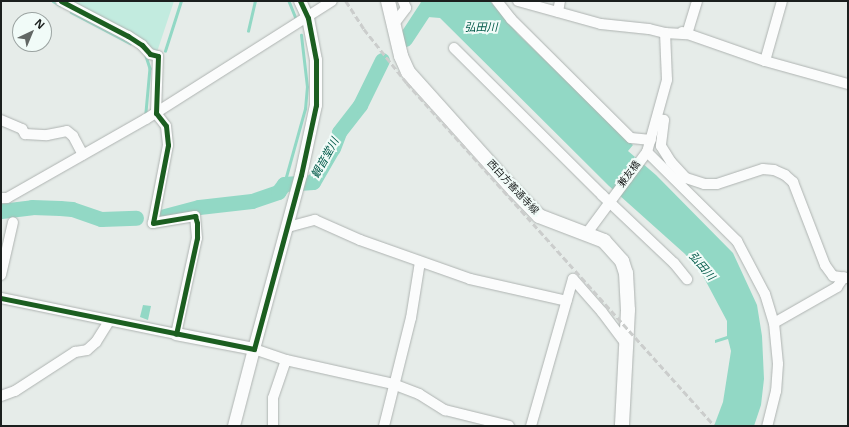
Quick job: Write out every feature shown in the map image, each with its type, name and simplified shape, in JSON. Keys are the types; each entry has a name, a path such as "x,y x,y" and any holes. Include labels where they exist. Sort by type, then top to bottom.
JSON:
{"main road":[{"name":"西白方善通寺線","path":"388,1 401,56 408,72 539,216 587,233 604,241 615,251 624,267 628,310 625,343 622,426"}],"street":[{"path":"61,1 128,36 142,45 150,54 158,56 156,113 166,126 168,145 153,223 195,216 197,223 197,238 176,334"},
{"path":"234,426 288,227 316,105 316,60 308,18 300,1"},
{"path":"1,198 7,198 156,113 308,18 332,1"},
{"path":"394,24 406,8 403,1"},
{"path":"497,1 511,19 632,138 651,140"},
{"path":"518,1 602,24 649,28 665,33 682,32 687,34 697,1"},
{"path":"558,12 560,1"},
{"path":"765,61 782,1"},
{"path":"682,32 765,61 848,84"},
{"name":"兼友橋","path":"587,233 646,152 651,140 667,80 665,33"},
{"path":"454,48 611,199 688,279"},
{"path":"657,119 664,120 661,146 671,162 686,178 704,184 717,184 763,169 774,170 793,182 825,265 833,276 846,277"},
{"path":"1,120 22,129 25,134 47,135 67,131 73,136 83,155"},
{"path":"646,152 737,241 765,294 774,323 778,364 776,391 767,426"},
{"path":"288,227 316,220 420,262 470,279 567,300"},
{"path":"1,275 5,233 12,222"},
{"path":"384,426 393,384 411,318 420,262"},
{"path":"774,323 837,287 846,277"},
{"path":"531,426 573,279 602,312 625,343"},
{"path":"1,298 109,321 254,349 286,360 393,384 419,394 445,410 509,426"},
{"path":"1,396 15,392 75,352 87,350 96,342 109,321"},
{"path":"273,426 273,398 286,360"}],"shaded area":[{"path":"68,1 174,1 157,52 142,40"}],"water":[{"name":"弘田川","path":"420,1 490,1 518,34 633,145 628,151 656,175 733,253 757,305 762,336 764,379 761,405 754,426 714,426 723,402 731,351 728,339 715,343 715,340 727,336 727,321 702,274 685,254 609,186 440,18 428,17"},
{"path":"143,305 151,306 148,320 140,317"}],"waterway":[{"path":"53,1 60,5"},
{"path":"165,51 181,1"},
{"path":"248,31 255,1"},
{"path":"289,1 296,18"},
{"name":"観音堂川","path":"405,39 430,1"},
{"path":"71,12 130,43"},
{"path":"284,184 305,109 307,87 301,35"},
{"path":"146,56 150,68 146,112"},
{"name":"観音堂川","path":"161,217 199,207 252,201 278,192 284,184 313,182 333,148 339,132 360,105 382,60"},
{"name":"観音堂川","path":"1,211 32,207 60,208 72,209 101,219 136,218"}],"railway":[{"path":"346,1 364,29 407,83 715,426"}],"cycle path":[{"path":"61,1 128,36 142,45 150,54 158,56 156,113 166,126 168,145 153,223 195,216 197,223 197,238 176,334"},
{"path":"1,298 254,349 301,175 316,105 316,60 308,18 300,1"}]}
